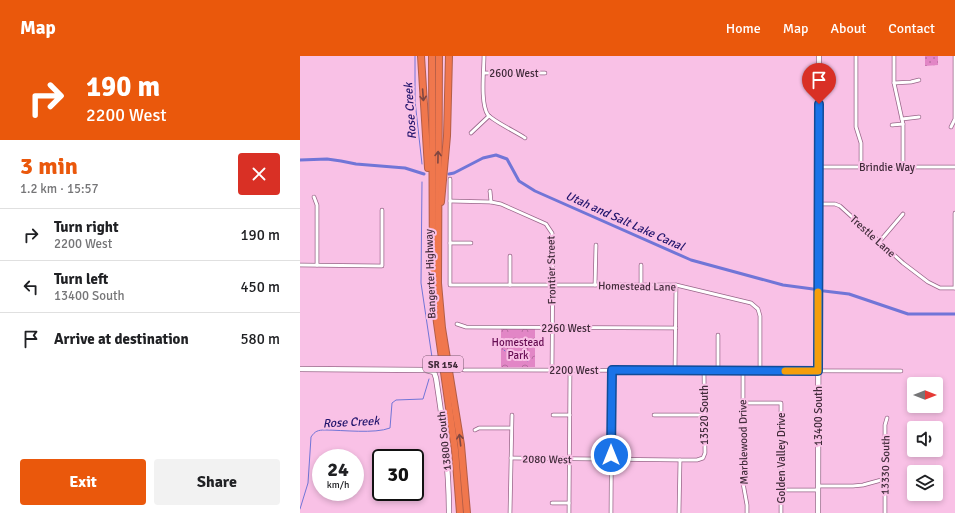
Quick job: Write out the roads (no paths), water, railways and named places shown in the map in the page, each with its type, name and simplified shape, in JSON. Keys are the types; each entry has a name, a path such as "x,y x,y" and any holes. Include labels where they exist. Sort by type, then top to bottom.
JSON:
{"highway":[{"path":"421,56 432,234"},
{"name":"Bangerter Highway","path":"432,56 432,274 434,302 453,435 459,495 459,513"},
{"name":"Bangerter Highway","path":"439,56 438,283 441,319 457,418 467,513"},
{"path":"437,252 447,136 448,56"},
{"path":"464,479 470,513"}],"street":[{"path":"484,56 484,106 489,116 525,138"},
{"name":"13400 South","path":"818,513 820,56"},
{"path":"856,56 856,127 861,143 861,167"},
{"path":"894,56 894,83 903,124 903,167"},
{"path":"951,127 955,119 954,56"},
{"name":"2600 West","path":"484,73 545,73"},
{"path":"894,83 919,80"},
{"path":"471,133 489,116"},
{"path":"902,119 919,117"},
{"path":"892,125 903,124"},
{"name":"Brindie Way","path":"819,168 955,167"},
{"path":"450,179 450,243 471,243"},
{"path":"490,191 491,202"},
{"path":"314,197 317,202 317,265"},
{"name":"Frontier Street","path":"450,201 491,202 501,204 540,221 550,229 553,239 552,370"},
{"name":"Trestle Lane","path":"819,204 834,204 840,206 903,263 924,279 940,288 955,288"},
{"path":"300,265 382,266 382,210"},
{"path":"955,213 955,288"},
{"path":"880,241 903,214"},
{"name":"Homestead Lane","path":"450,243 450,285 676,285 751,303 758,309 760,316 760,371"},
{"path":"595,285 596,245"},
{"path":"510,256 510,285"},
{"path":"641,265 641,285"},
{"path":"675,371 676,285"},
{"name":"2260 West","path":"457,324 466,327 676,328"},
{"path":"718,335 718,371"},
{"name":"13800 South","path":"300,369 432,371 436,378 444,435 447,463 449,513"},
{"name":"2200 West","path":"464,370 901,371"},
{"path":"569,513 570,370"},
{"path":"611,513 612,370"},
{"name":"13520 South","path":"702,458 704,453 704,371"},
{"name":"Marblewood Drive","path":"743,371 743,483 747,513"},
{"name":"Golden Valley Drive","path":"743,403 781,403 781,513"},
{"path":"510,513 512,415"},
{"path":"553,415 570,415"},
{"path":"654,415 704,415"},
{"name":"13330 South","path":"884,513 885,425 887,418"},
{"path":"475,430 479,428 512,428"},
{"name":"2080 West","path":"511,458 697,460 702,458"},
{"path":"679,513 680,460"},
{"path":"781,490 863,485 885,479"},
{"path":"552,504 569,503"}],"waterway":[{"name":"Rose Creek","path":"415,56 415,101 422,164"},
{"name":"Utah and Salt Lake Canal","path":"449,174 454,173 483,158 496,155 507,159 519,181 535,191 691,260 783,285 813,289"},
{"name":"Utah and Salt Lake Canal","path":"300,160 327,159 356,164 405,168 424,174"},
{"name":"Rose Creek","path":"422,182 421,283 433,364"},
{"name":"Utah and Salt Lake Canal","path":"824,291 849,294 908,314 955,314"},
{"name":"Rose Creek","path":"300,509 308,483 311,437 314,433 323,430 376,431 390,428 392,403 396,400 423,399 429,379"}],"park label":[{"name":"Homestead Park","path":"518,348"}]}
